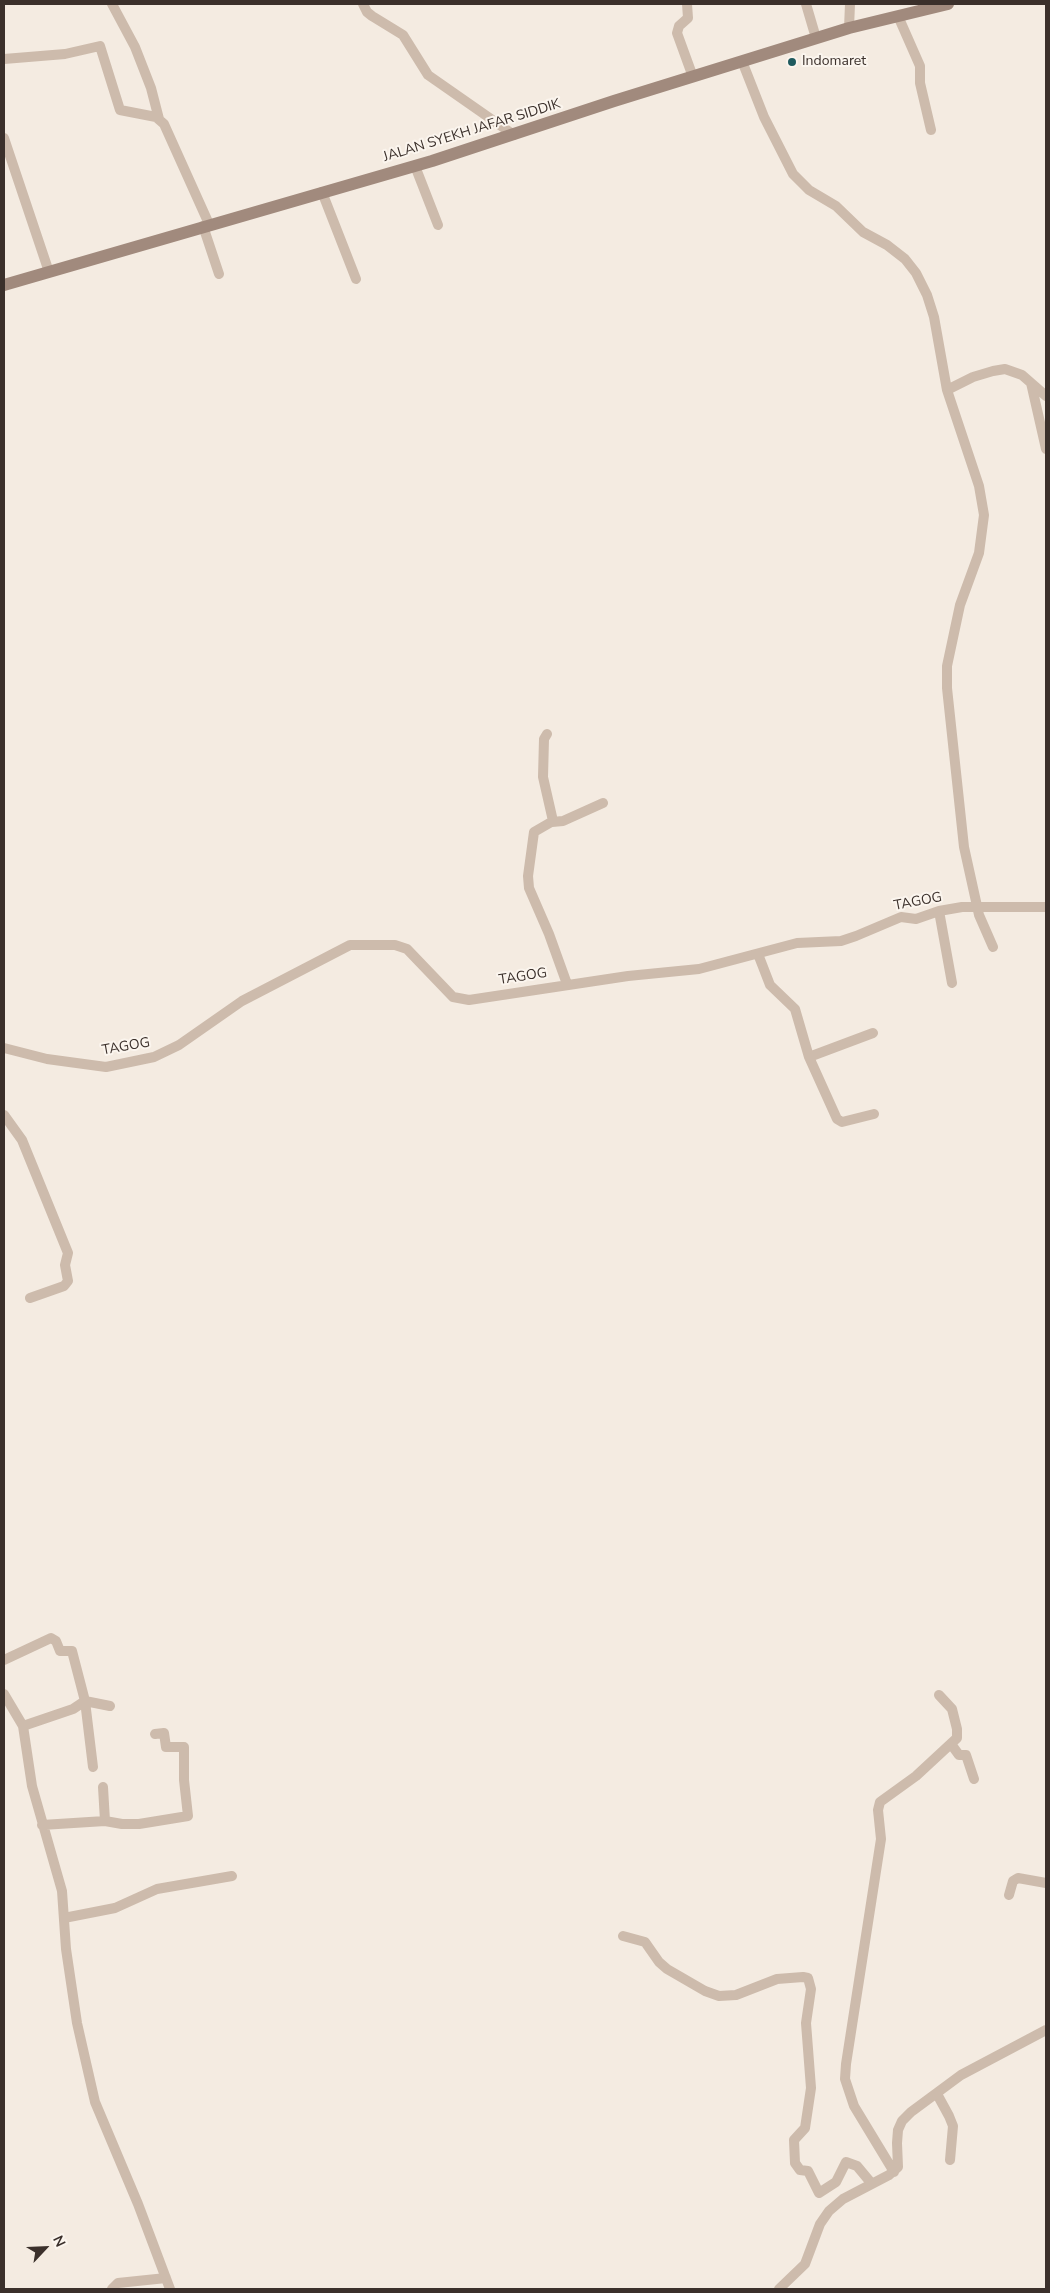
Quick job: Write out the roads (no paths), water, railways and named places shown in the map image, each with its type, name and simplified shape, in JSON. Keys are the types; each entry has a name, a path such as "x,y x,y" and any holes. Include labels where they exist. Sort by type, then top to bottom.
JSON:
{"main road":[{"name":"JALAN SYEKH JAFAR SIDDIK","path":"4,285 415,166 816,38 948,4"}],"street":[{"path":"112,4 135,47 151,88 159,119 166,128 206,225 219,274"},
{"path":"363,4 367,12 403,35 428,75 514,135"},
{"path":"687,4 688,18 678,28 676,33 692,77"},
{"path":"806,4 816,38"},
{"path":"850,4 850,28"},
{"path":"898,16 920,66 920,83 931,130"},
{"path":"4,59 65,54 100,46 120,110 159,119"},
{"path":"742,62 764,117 793,174 809,190 836,206 863,232 896,252 916,272 927,295 934,317 948,390 979,486 984,515 979,553 960,605 947,666 947,688 964,846 977,907 993,947"},
{"path":"4,138 50,272"},
{"path":"415,166 438,224"},
{"path":"322,192 356,279"},
{"path":"948,390 973,377 993,370 1012,371 1022,375 1046,396"},
{"path":"1031,383 1046,449"},
{"path":"547,734 544,739 543,776 553,819 552,822"},
{"path":"567,984 550,934 529,888 528,876 534,832 552,822 563,820 603,803"},
{"name":"TAGOG","path":"4,1048 47,1059 106,1067 154,1057 179,1045 242,1001 350,945 395,945 407,949 453,996 461,999 475,999 567,984 699,969 797,944 841,941 901,917 916,919 939,911 977,907 1046,907"},
{"path":"939,911 952,983"},
{"path":"758,954 770,985 793,1005 795,1009 809,1057 834,1115 839,1121 874,1114"},
{"path":"809,1057 873,1033"},
{"path":"4,1114 22,1140 68,1253 65,1265 68,1281 64,1286 30,1298"},
{"path":"4,1660 46,1639 54,1638 60,1651 72,1651 85,1701 93,1767"},
{"path":"4,1694 23,1726 32,1786 62,1891 66,1949 77,2023 95,2102 138,2204 170,2289"},
{"path":"894,2172 854,2106 845,2079 846,2064 881,1839 878,1810 880,1802 916,1776 951,1744 958,1735 952,1709 939,1696"},
{"path":"23,1726 73,1709 85,1701 110,1706"},
{"path":"42,1825 105,1821 127,1824 188,1816 184,1780 184,1748 166,1747 164,1733 155,1734"},
{"path":"951,1744 959,1755 966,1755 974,1779"},
{"path":"104,1787 105,1821"},
{"path":"64,1918 115,1908 157,1889 232,1876"},
{"path":"1009,1895 1013,1881 1018,1878 1046,1883"},
{"path":"623,1936 645,1942 659,1962 667,1969 704,1991 718,1996 736,1995 778,1979 808,1978 811,1989 806,2031 811,2088 805,2128 794,2140 794,2163 800,2170 808,2171 819,2193 836,2182 846,2162 857,2166 872,2184"},
{"path":"779,2289 805,2264 820,2224 829,2211 843,2199 894,2172 898,2167 897,2137 902,2121 910,2112 961,2075 1046,2030"},
{"path":"937,2094 953,2126 950,2160"},
{"path":"112,2289 118,2283 166,2278"}],"place":[{"name":"Indomaret","path":"792,62"}]}
